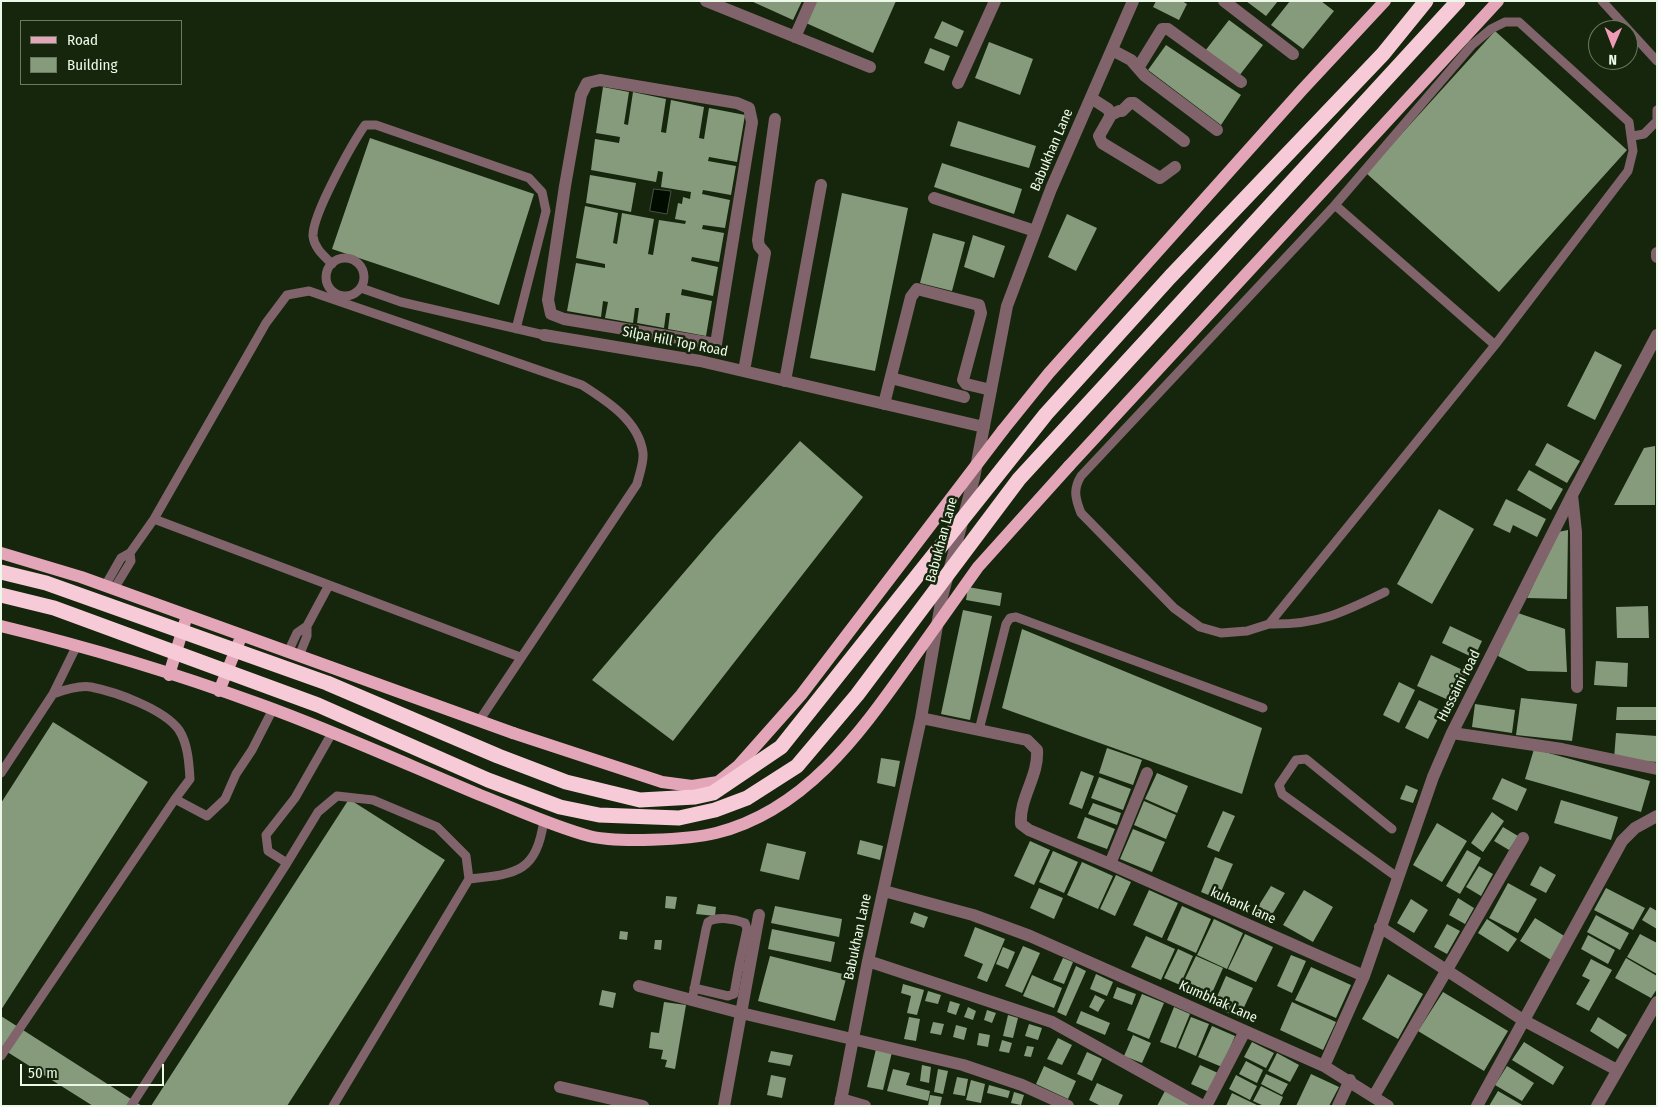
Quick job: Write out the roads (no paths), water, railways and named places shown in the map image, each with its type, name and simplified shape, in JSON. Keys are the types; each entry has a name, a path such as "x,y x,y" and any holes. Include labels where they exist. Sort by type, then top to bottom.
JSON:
{"highway":[{"path":"1,572 46,583 327,684 532,770 566,782 640,800 695,797 714,793 781,747 1046,414 1170,277 1383,54 1426,1"},
{"path":"1,595 54,608 318,705 488,780 560,807 598,816 679,818 715,810 747,798 797,766 857,695 1019,479 1458,1"}],"main road":[{"path":"1,553 110,588 513,733 662,782 692,786 718,782 738,766 801,695 1003,430 1082,336 1302,90 1385,1"},
{"path":"1,626 77,645 273,709 544,820 591,837 649,840 716,834 760,816 812,783 862,730 978,567 1498,1"},
{"path":"169,675 187,616"},
{"path":"220,691 241,635"}],"street":[{"path":"706,1 870,67"},
{"path":"795,37 811,1"},
{"path":"958,83 995,1"},
{"name":"Babukhan Lane","path":"840,1102 868,960 922,718 942,597 970,496 1007,306 1035,231 1133,1"},
{"path":"1224,1 1293,54"},
{"path":"1138,68 1162,29 1168,29 1241,82"},
{"path":"1112,50 1131,60 1144,76 1217,130"},
{"path":"600,80 737,103 749,108 752,122 717,341 713,344 660,334 564,319 551,314 548,300 564,186 581,95 587,82 600,80"},
{"path":"1091,98 1108,108 1111,115"},
{"path":"1175,167 1160,178 1102,143 1099,136 1111,115 1122,111 1130,102 1134,103 1184,141"},
{"path":"744,371 765,253 758,246 758,240 774,119"},
{"path":"785,381 821,186"},
{"path":"934,198 1035,231"},
{"path":"884,404 911,298 914,291 921,289 980,305 982,313 964,380 966,384 992,390"},
{"path":"658,353 660,334"},
{"name":"Silpa Hill Top Road","path":"544,335 700,361 984,427"},
{"name":"Hussaini road","path":"1324,1066 1364,976 1433,777 1452,733 1572,495 1657,335"},
{"path":"700,361 703,342"},
{"path":"891,378 964,397"},
{"path":"1572,495 1576,532 1577,687"},
{"path":"922,718 979,730"},
{"name":"kuhank lane","path":"979,730 1027,740 1037,750 1038,764 1020,813 1021,824 1029,830 1364,976"},
{"path":"1452,733 1562,749 1657,769"},
{"path":"1110,864 1147,773"},
{"path":"1477,1106 1622,841 1635,828 1657,816"},
{"path":"1374,1096 1523,838"},
{"name":"Kumbhak Lane","path":"884,891 973,916 1030,936 1324,1066 1350,1080 1388,1106"},
{"path":"724,1106 742,1013 744,967 759,915"},
{"path":"1380,927 1445,974 1523,1020 1616,1070"},
{"path":"868,960 1052,1022 1205,1106 1245,1031"},
{"path":"639,986 693,994 742,1013 963,1065 1022,1085 1068,1106"},
{"path":"1597,1106 1616,1070 1655,1010"},
{"path":"1338,1106 1350,1080"},
{"path":"560,1087 644,1106"},
{"path":"840,1102 865,1106"}],"lane":[{"path":"1602,1 1657,61"},
{"path":"1269,624 1495,345 1628,171 1632,151 1632,136 1629,122 1519,22 1505,22 1491,29 1472,45 1335,205 1081,476 1075,486 1075,500 1081,512 1174,608 1200,627 1221,633 1247,631 1269,624 1295,624 1321,620 1385,592"},
{"path":"1632,136 1644,134 1657,120 1657,110"},
{"path":"332,264 316,247 313,236 314,227 320,211 365,125 376,125 529,178 542,192 546,211 516,328"},
{"path":"1335,205 1495,345"},
{"path":"343,258 349,258 360,264 364,276 361,288 351,295 339,295 333,292 327,281 328,269 332,264 343,258"},
{"name":"Silpa Hill Top Road","path":"361,288 401,302 544,335"},
{"path":"110,588 121,558 130,553 154,519 266,322 287,294 309,291 582,384 612,403 637,432 643,454 637,484 479,721"},
{"path":"154,519 520,657"},
{"path":"293,654 297,633 307,626 329,585"},
{"path":"979,730 1006,624 1010,618 1016,617 1263,708"},
{"path":"1,773 53,694 77,645"},
{"path":"1,1056 190,779 189,759 180,732 169,719 149,706 89,687 64,690 53,694"},
{"path":"175,799 207,816 225,799 236,774 252,750 273,709"},
{"path":"287,863 268,851 266,835 295,798 332,733"},
{"path":"1392,829 1306,759 1296,760 1279,785 1282,794 1397,877"},
{"path":"131,1106 318,812 337,796 373,800 437,827 466,856 469,879 333,1106"},
{"path":"469,879 505,875 528,865 541,841 544,820"},
{"path":"713,919 738,920 745,923 747,929 744,967 734,994 728,996 693,994 708,922 713,919"}]}
